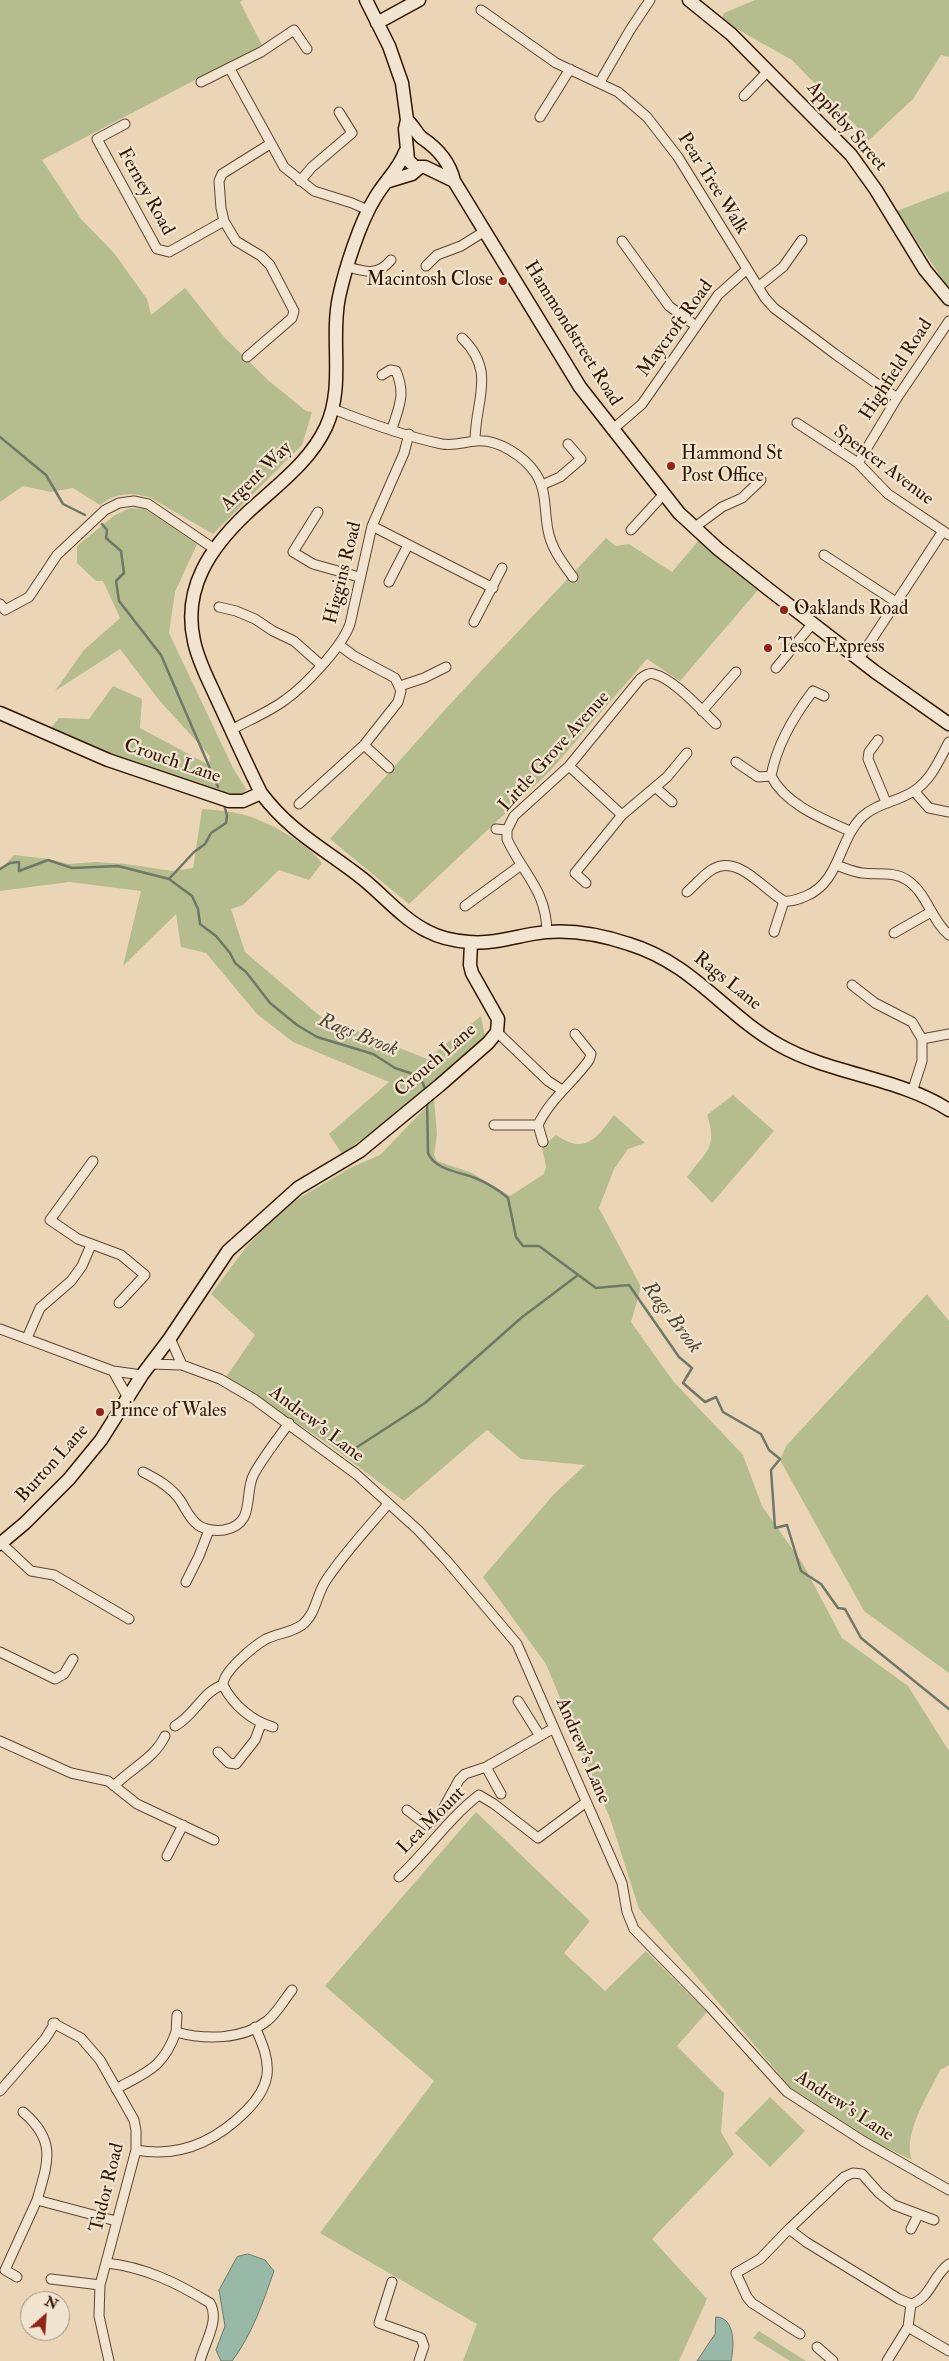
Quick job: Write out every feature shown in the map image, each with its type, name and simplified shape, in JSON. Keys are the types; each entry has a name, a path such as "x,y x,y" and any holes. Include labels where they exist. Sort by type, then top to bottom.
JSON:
{"street":[{"name":"Hammondstreet Road","path":"366,0 397,68 408,120 422,138 431,143 452,169 454,181 580,387 663,495 718,549 859,659 949,724"},
{"path":"377,23 419,0"},
{"path":"600,82 650,0"},
{"name":"Appleby Street","path":"689,0 731,34 851,155 876,190 925,270 949,299"},
{"name":"Pear Tree Walk","path":"481,10 536,50 618,92 654,124 678,157 746,270 774,308 897,398"},
{"path":"201,82 230,69 278,42 294,30 307,49"},
{"path":"230,69 284,167 300,181 320,194 352,203 368,210"},
{"path":"540,117 570,69"},
{"path":"744,96 768,70"},
{"path":"300,181 312,167 352,133 339,112"},
{"name":"Hammondstreet Road","path":"406,149 405,129 408,120"},
{"name":"Ferney Road","path":"125,124 97,139 157,249 169,252 224,221"},
{"path":"422,138 412,140 406,149 411,164 454,181"},
{"path":"246,357 292,318 294,312 270,265 261,256 236,241 224,221 219,181 222,174 270,144"},
{"path":"389,181 412,174 432,162 434,147"},
{"name":"Argent Way","path":"261,793 196,651 192,628 192,606 195,587 205,561 214,548 232,527 311,452 326,428 333,409 337,377 335,344 339,297 368,210 381,188 389,181 406,149"},
{"path":"426,266 436,256 461,246 485,231"},
{"path":"758,287 783,267 802,240"},
{"path":"622,241 669,306 696,326"},
{"path":"348,268 371,273 382,269 391,260"},
{"name":"Maycroft Road","path":"612,430 642,404 718,295 746,270"},
{"name":"Highfield Road","path":"858,462 897,398 949,321"},
{"path":"462,338 476,355 482,374 483,388 476,414 474,441"},
{"path":"382,375 390,370 396,372 401,384 402,395 392,428"},
{"path":"333,409 449,445 489,440 506,448 529,466 542,485 551,541 555,551 573,577"},
{"name":"Spencer Avenue","path":"797,423 858,462 888,494 946,533"},
{"name":"Higgins Road","path":"231,730 288,698 340,645 350,624 359,577 372,526 404,453 409,434"},
{"path":"542,485 560,477 580,459 568,444"},
{"path":"695,527 715,511 742,498 761,480"},
{"path":"631,530 663,495"},
{"path":"2,607 29,597 58,555 98,516 119,503 134,501 148,504 214,548"},
{"path":"318,512 294,546 293,552 312,564 359,577"},
{"path":"372,526 493,588"},
{"path":"859,659 896,602 946,533"},
{"path":"389,582 408,545"},
{"path":"824,555 896,602"},
{"path":"474,622 502,568"},
{"path":"219,608 245,614 294,641 320,666"},
{"path":"776,668 813,623"},
{"path":"299,804 364,745 398,702 401,694 400,686 393,676 354,656 340,645"},
{"path":"400,686 424,678 446,667"},
{"path":"716,724 702,711 736,672"},
{"name":"Little Grove Avenue","path":"547,932 547,913 542,896 507,840 507,830 520,809 569,766 640,679 647,674 654,674 667,681 702,711"},
{"path":"771,776 784,736 794,716 813,691 824,696"},
{"name":"Crouch Lane","path":"0,713 108,760 229,801 243,801 261,793"},
{"path":"878,740 869,752 868,759 886,802"},
{"path":"688,892 712,869 730,866 744,872 784,900 799,899 818,890 832,875 850,831 865,815 886,802 914,791 945,759 949,742"},
{"path":"364,745 390,768"},
{"path":"586,883 575,874 622,815 655,788 686,753"},
{"path":"736,762 758,777 771,776"},
{"path":"569,766 622,815"},
{"path":"771,776 780,788 799,804 817,816 850,831"},
{"path":"655,788 672,802"},
{"path":"914,791 929,808 949,812"},
{"path":"261,793 292,828 363,879 414,923 440,937 471,943"},
{"name":"Little Grove Avenue","path":"496,829 507,830"},
{"path":"465,906 521,865"},
{"path":"836,865 856,872 894,874 903,878 916,888 936,921 949,935"},
{"path":"774,932 784,900"},
{"path":"894,933 931,912"},
{"name":"Rags Lane","path":"471,943 498,942 547,932 602,936 646,950 677,965 760,1033 780,1046 808,1058 912,1092 936,1102 949,1110"},
{"name":"Crouch Lane","path":"142,1375 170,1338 228,1251 298,1188 360,1150 416,1105 488,1043 497,1032 498,1019 472,974 470,965 471,943"},
{"path":"852,985 875,1003 912,1022 922,1039 922,1061 912,1092"},
{"path":"497,1032 548,1081 562,1090"},
{"path":"543,1142 538,1125 546,1109 585,1065 591,1054 575,1034"},
{"path":"922,1039 949,1034"},
{"path":"494,1125 538,1125"},
{"path":"93,1161 50,1220 90,1245 112,1250 133,1263 145,1275 119,1304"},
{"path":"27,1338 40,1308 71,1281 82,1266 90,1245"},
{"path":"0,1329 113,1371 142,1375"},
{"path":"170,1338 182,1365"},
{"name":"Andrew's Lane","path":"150,1364 182,1365 227,1383 289,1423 356,1474 413,1525 442,1555 517,1644 585,1803 622,1883 627,1912 634,1929 709,2006 787,2092 864,2141 949,2190"},
{"path":"113,1371 128,1398"},
{"name":"Burton Lane","path":"0,1544 25,1523 69,1479 101,1440 142,1375"},
{"path":"143,1472 168,1488 179,1499 190,1517 200,1526 209,1530 226,1529 241,1519 249,1504 249,1485 253,1474 289,1423"},
{"path":"272,1728 249,1717 228,1694 223,1685 226,1672 265,1640 295,1630 310,1617 328,1577 388,1504"},
{"path":"186,1582 209,1530"},
{"path":"0,1544 31,1571 54,1576 129,1619"},
{"path":"0,1652 55,1679 64,1674 72,1659"},
{"path":"175,1726 187,1719 204,1697 216,1687 223,1685"},
{"path":"518,1701 540,1736"},
{"path":"218,1752 229,1763 236,1764 255,1740 261,1724"},
{"path":"407,1810 428,1826 442,1811 459,1780 465,1774 486,1767 554,1728"},
{"path":"114,1786 153,1754 165,1736"},
{"path":"0,1741 71,1772 102,1779 137,1804 214,1840"},
{"path":"486,1767 501,1794"},
{"name":"Lea Mount","path":"399,1877 418,1859 466,1805 479,1795 494,1804 538,1838 585,1803"},
{"path":"167,1856 183,1824"},
{"path":"176,2032 202,2038 218,2038 255,2027 267,2020 292,1990"},
{"path":"116,2089 161,2062 167,2055 176,2032 177,2015"},
{"name":"Tudor Road","path":"0,2091 45,2039 54,2023 72,2032 88,2044 134,2120 136,2150 100,2285 99,2316 108,2361"},
{"path":"136,2150 157,2152 202,2144 219,2134 249,2108 259,2095 267,2074 266,2056 255,2027"},
{"path":"18,2277 3,2269 37,2200 46,2168 48,2144 43,2133 23,2112"},
{"path":"800,2334 752,2303 747,2297 736,2273 760,2259 844,2177 853,2173 862,2174 879,2194 894,2205 934,2220"},
{"path":"37,2200 116,2220"},
{"path":"911,2229 918,2214"},
{"path":"789,2229 814,2248 899,2299 911,2304"},
{"path":"106,2263 141,2268 159,2275 210,2303 215,2310 215,2319 200,2361"},
{"path":"911,2304 924,2297 940,2272 949,2264"},
{"path":"51,2279 100,2285"},
{"path":"392,2282 379,2323 421,2338 424,2346 418,2361"},
{"path":"887,2361 908,2327 911,2304"},
{"path":"908,2327 949,2351"},
{"path":"817,2348 833,2361"}],"shaded area":[{"path":"0,0 243,0 240,2 262,45 42,160 81,219 114,253 147,299 151,315 185,288 224,337 269,381 306,411 312,412 302,445 213,534 149,497 142,495 117,496 100,505 73,488 51,492 23,486 0,502"},
{"path":"755,0 949,0 949,57 941,55 913,99 867,142 861,131 792,60 721,20 724,13"},
{"path":"949,191 949,289 897,211"},
{"path":"130,508 145,509 197,544 175,592 169,633 233,768 246,789 242,795 229,796 152,771 49,730 59,718 89,719 113,686 142,699 140,728 209,765 210,756 159,700 120,649 55,691 84,650 120,618 103,581 96,581 77,563 77,546 115,515"},
{"path":"606,538 616,546 629,544 672,572 699,540 758,590 680,681 647,659 550,771 409,904 330,839 451,703"},
{"path":"202,809 236,813 262,821 296,840 322,863 309,880 279,870 243,905 231,909 245,952 320,1016 427,1059 481,1016 485,1037 384,1123 342,1154 329,1134 389,1082 293,1042 257,1014 206,953 181,947 176,914 123,966 141,891 69,882 0,891 0,870 14,855 48,859 68,864 95,862 126,864 172,871 193,868"},
{"path":"733,1095 774,1131 712,1203 687,1177 705,1155 711,1142 707,1115"},
{"path":"434,1099 437,1134 434,1155 437,1161 472,1173 510,1196 544,1174 546,1167 542,1147 556,1135 575,1144 589,1142 614,1115 645,1143 628,1149 614,1169 599,1208 641,1287 631,1322 673,1381 743,1455 762,1506 803,1564 842,1638 908,1686 949,1751 949,2065 940,2070 918,2114 911,2138 910,2150 912,2160 880,2145 791,2088 639,1909 611,1821 546,1664 483,1577 554,1494 585,1465 521,1459 487,1430 404,1501 327,1443 226,1377 255,1335 211,1294 247,1246 286,1206 352,1167 380,1155"},
{"path":"927,1294 949,1321 949,1673 864,1611 780,1460 786,1446"},
{"path":"476,1812 590,1921 564,1953 605,1991 646,1951 707,2012 677,2046 724,2093 721,2132 734,2154 652,2239 707,2299 679,2361 463,2361 477,2324 320,2233 434,2081 325,1986"},
{"path":"770,2097 805,2131 770,2167 735,2133"},
{"path":"248,2254 265,2260 274,2271 256,2318 239,2351 232,2361 221,2361 216,2350 225,2326 219,2290 237,2257"},
{"path":"716,2317 723,2318 730,2327 733,2341 731,2361 697,2361 715,2334"},
{"path":"759,2331 806,2361 790,2361 753,2338"}],"waterway":[{"path":"0,437 46,475 63,504 85,515"},
{"path":"102,524 107,530 106,538 121,551 124,573 116,581 119,601 161,655 218,787"},
{"path":"169,879 194,852 205,844 211,833 226,823 227,816 224,804"},
{"name":"Rags Brook","path":"0,869 10,863 19,862 19,871 48,860 72,868 118,866 169,879 192,896 198,909 200,924 216,936 230,953 235,963 246,972 270,1003 297,1025 317,1037 373,1054 395,1068 413,1074 423,1083 426,1092"},
{"name":"Rags Brook","path":"427,1100 428,1153 431,1159 448,1170 484,1182 508,1198 516,1237 523,1246 539,1246 596,1288 629,1285 679,1357 692,1368 683,1383 705,1402 716,1397 723,1412 761,1434 769,1450 780,1459 771,1470 775,1528 787,1525 801,1571 821,1584 838,1608 845,1609 861,1638 949,1709"},
{"path":"351,1451 425,1403 521,1318 578,1275"}],"place":[{"name":"Macintosh Close","path":"503,281"},
{"name":"Hammond St Post Office","path":"671,466"},
{"name":"Oaklands Road","path":"784,610"},
{"name":"Tesco Express","path":"768,648"},
{"name":"Prince of Wales","path":"100,1412"}]}
